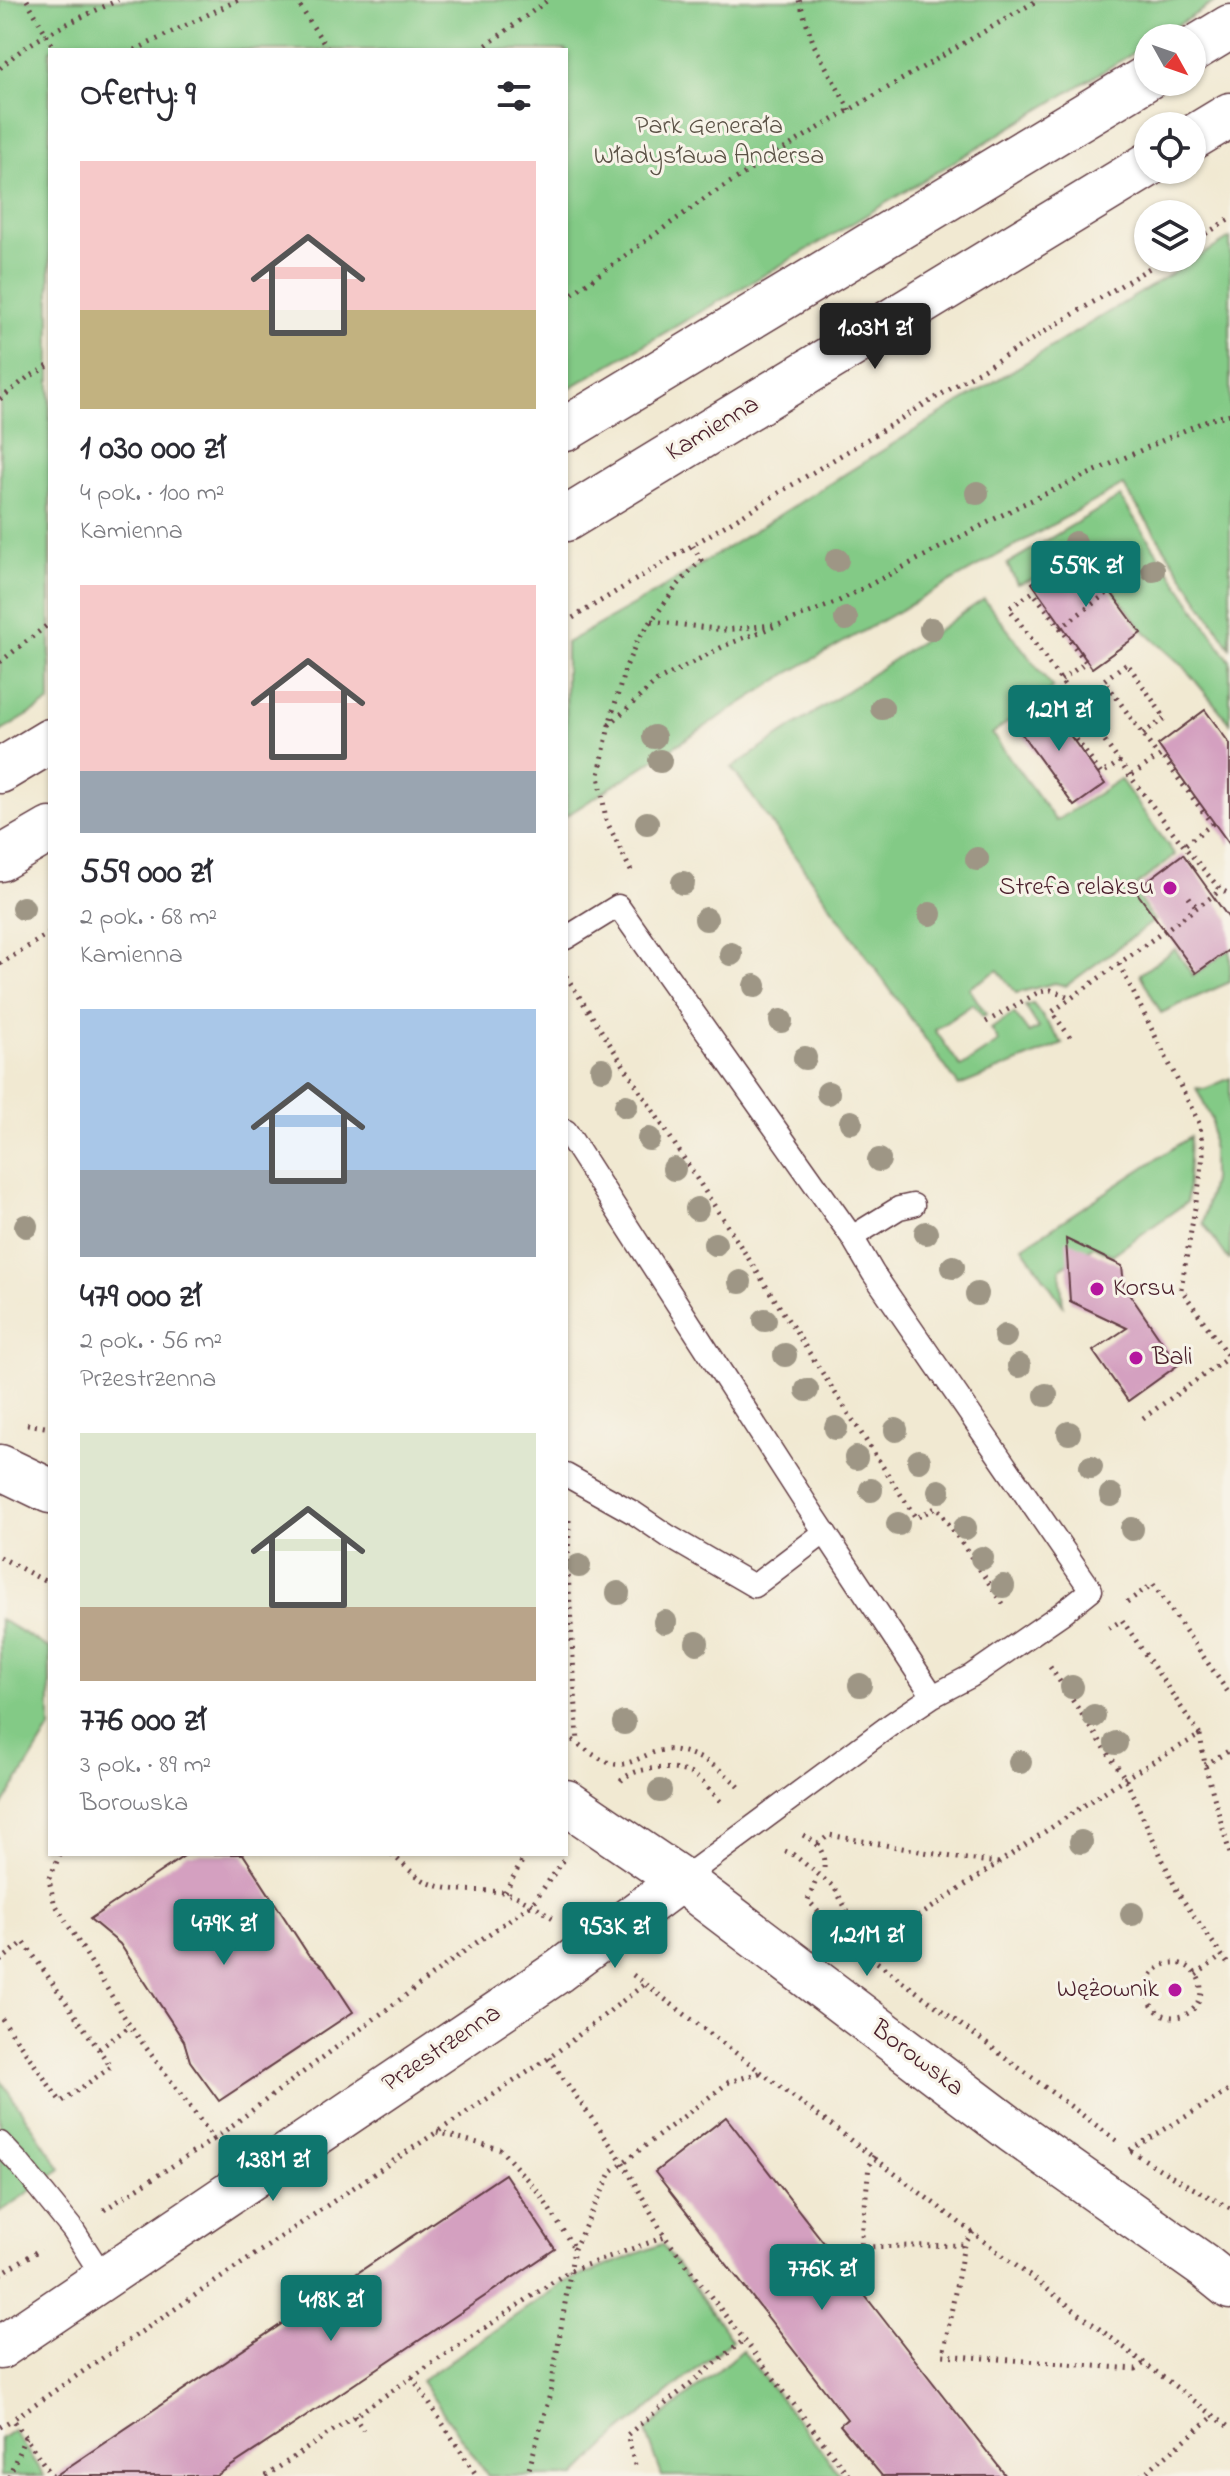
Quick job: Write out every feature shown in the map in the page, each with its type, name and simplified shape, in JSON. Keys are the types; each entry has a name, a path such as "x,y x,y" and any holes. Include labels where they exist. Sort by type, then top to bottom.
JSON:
{"street":[{"path":"1206,42 1230,27"},
{"path":"568,428 1134,85"},
{"path":"1206,130 1230,115"},
{"name":"Kamienna","path":"568,518 1134,174"},
{"path":"0,771 48,742"},
{"path":"0,859 48,831"},
{"path":"0,1467 48,1490"},
{"name":"Borowska","path":"568,1803 681,1880 1013,2131 1230,2287"},
{"name":"Przestrzenna","path":"0,2348 559,1971 681,1880"}],"lane":[{"path":"568,937 618,906 852,1237 873,1273 1091,1590 971,1676 933,1696 681,1880"},
{"path":"568,1134 933,1696"},
{"path":"852,1237 899,1208 913,1205"},
{"path":"568,1476 754,1586 825,1532"},
{"path":"0,2143 73,2230 104,2278"}],"path":[{"path":"27,0 54,48"},
{"path":"0,68 18,51 46,34 118,0"},
{"path":"139,48 228,2 238,0"},
{"path":"296,0 327,48"},
{"path":"483,48 548,0"},
{"path":"799,0 814,45 850,111"},
{"path":"568,297 710,195 1038,0"},
{"path":"1206,234 1230,219"},
{"path":"568,621 1143,272"},
{"path":"0,399 48,366"},
{"path":"609,725 657,681 726,645 835,603 1021,505 1205,421 1230,414"},
{"path":"618,906 631,871 606,820 599,775 609,725 625,669 637,641 677,586 701,560 693,546"},
{"path":"1060,628 1110,591"},
{"path":"1061,680 1086,662 1033,592 1009,608 1061,680 1121,761 1131,776 1183,846 1221,890 1230,894"},
{"path":"651,621 724,630 781,624"},
{"path":"0,662 48,625"},
{"path":"1143,734 1165,718 1127,663 1104,680 1158,756 1161,755 1212,824 1183,846"},
{"path":"1070,692 1052,705 1101,774 1121,761"},
{"path":"1131,776 1158,756"},
{"path":"1192,869 1199,865"},
{"path":"1070,1037 1052,1012 1221,890"},
{"path":"1189,897 1197,908"},
{"path":"0,964 48,934"},
{"path":"1119,964 1200,1125 1201,1173 1181,1289 1229,1358 1143,1418"},
{"path":"568,979 916,1518 937,1507 1008,1610"},
{"path":"986,1022 1039,992 1051,990 1072,998"},
{"path":"568,1476 568,1572 578,1743"},
{"path":"0,1557 48,1583"},
{"path":"1116,1610 1153,1584 1230,1695"},
{"path":"1098,1635 1122,1620 1200,1735 1205,1765 1229,1851"},
{"path":"1042,1657 1125,1778 1178,1893 1230,1967"},
{"path":"1049,1666 1062,1658"},
{"path":"868,1956 888,1937 1125,1778 1200,1735"},
{"path":"568,1737 611,1764 629,1763 659,1750 674,1750 695,1756 706,1760 743,1790"},
{"path":"1205,1765 1230,1750"},
{"path":"802,1834 818,1844 825,1857 824,1870"},
{"path":"818,1844 829,1835 999,1863"},
{"path":"59,1856 49,1880 54,1902 130,2026 214,2139"},
{"path":"394,1856 411,1872 431,1884 455,1890 505,1892 532,1904 557,1921"},
{"path":"505,1892 524,1858"},
{"path":"815,1883 808,1900 835,1931 1130,2150 1230,2208"},
{"path":"0,2274 214,2139 532,1904"},
{"path":"0,1961 24,1942 111,2067 61,2102 0,2016"},
{"path":"1196,1975 1222,1956"},
{"path":"1170,1962 1189,1967 1196,1975 1201,1984 1201,1994 1191,2011 1172,2017 1154,2009 1146,1990 1153,1972 1170,1962"},
{"path":"625,1970 1230,2428"},
{"path":"0,2427 549,2058 646,1983"},
{"path":"99,2049 130,2026"},
{"path":"549,2058 622,2161 665,2237 849,2476"},
{"path":"527,2476 550,2394 574,2249 612,2171 729,2082 763,2072"},
{"path":"1130,2150 1230,2090"},
{"path":"437,2132 500,2149 539,2193 574,2249"},
{"path":"874,2156 869,2165 861,2247 964,2245"},
{"path":"974,2232 964,2245 943,2355 1136,2369 1143,2364"},
{"path":"266,2476 569,2271 665,2237"},
{"path":"635,2465 627,2435 744,2340"},
{"path":"412,2377 477,2476"},
{"path":"354,2416 363,2430"},
{"path":"1141,2476 1214,2416"},
{"path":"13,2419 52,2476"},
{"path":"9,2476 25,2436"}],"green space":[{"name":"Park Generała Władysława Andersa","path":"0,0 1218,0 1179,24 1134,24 1134,52 838,232 568,389 568,48 48,48 48,703 0,732"},
{"path":"1230,238 1230,647 1123,485 787,674 568,815 568,642 653,594 1174,272 1206,272 1206,253"},
{"path":"1120,497 1230,661 1230,723 1184,667 1142,629 1081,546 1034,579 1017,584 1007,564"},
{"path":"984,599 1053,688 992,734 1056,821 1120,779 1175,855 1132,889 1154,921 1066,986 1055,983 1016,993 998,970 969,988 986,1014 983,1017 973,1004 935,1030 961,1067 999,1042 991,1029 1014,1013 1029,1033 1039,1028 1025,1006 1033,1004 1063,1044 959,1086 732,768"},
{"path":"1175,949 1193,976 1230,949 1230,982 1161,1013 1140,974"},
{"path":"1230,1078 1229,1260 1203,1223 1212,1180 1212,1120 1196,1088 1205,1089"},
{"path":"1190,1137 1187,1202 1112,1255 1094,1246 1060,1269 1063,1305 1023,1247"},
{"path":"0,1619 48,1648 48,1732 0,1810"},
{"path":"0,2079 61,2169 0,2212"},
{"path":"662,2244 732,2340 617,2435 576,2476 488,2476 421,2381 563,2283"},
{"path":"742,2350 841,2476 662,2476 646,2431"},
{"path":"13,2430 44,2476 0,2476 0,2439"}],"building":[{"path":"1079,549 1141,633 1092,668 1032,583"},
{"path":"1044,699 1105,784 1074,806 1013,722"},
{"path":"1205,710 1230,744 1230,845 1158,745"},
{"path":"1183,854 1230,920 1230,949 1196,973 1135,890"},
{"path":"1066,1239 1122,1266 1124,1286 1178,1365 1128,1401 1093,1351 1127,1328 1070,1301"},
{"path":"184,1856 244,1856 308,1954 324,1968 353,2012 219,2101 190,2061 184,2041 120,1944 90,1919"},
{"path":"726,2117 1006,2476 882,2476 840,2425 847,2419 655,2172"},
{"path":"505,2174 555,2249 286,2430 216,2476 55,2476"}],"place":[{"name":"Strefa relaksu","path":"1170,888"},
{"name":"Korsu","path":"1097,1289"},
{"name":"Bali","path":"1136,1358"},
{"name":"Wężownik","path":"1175,1990"}]}
